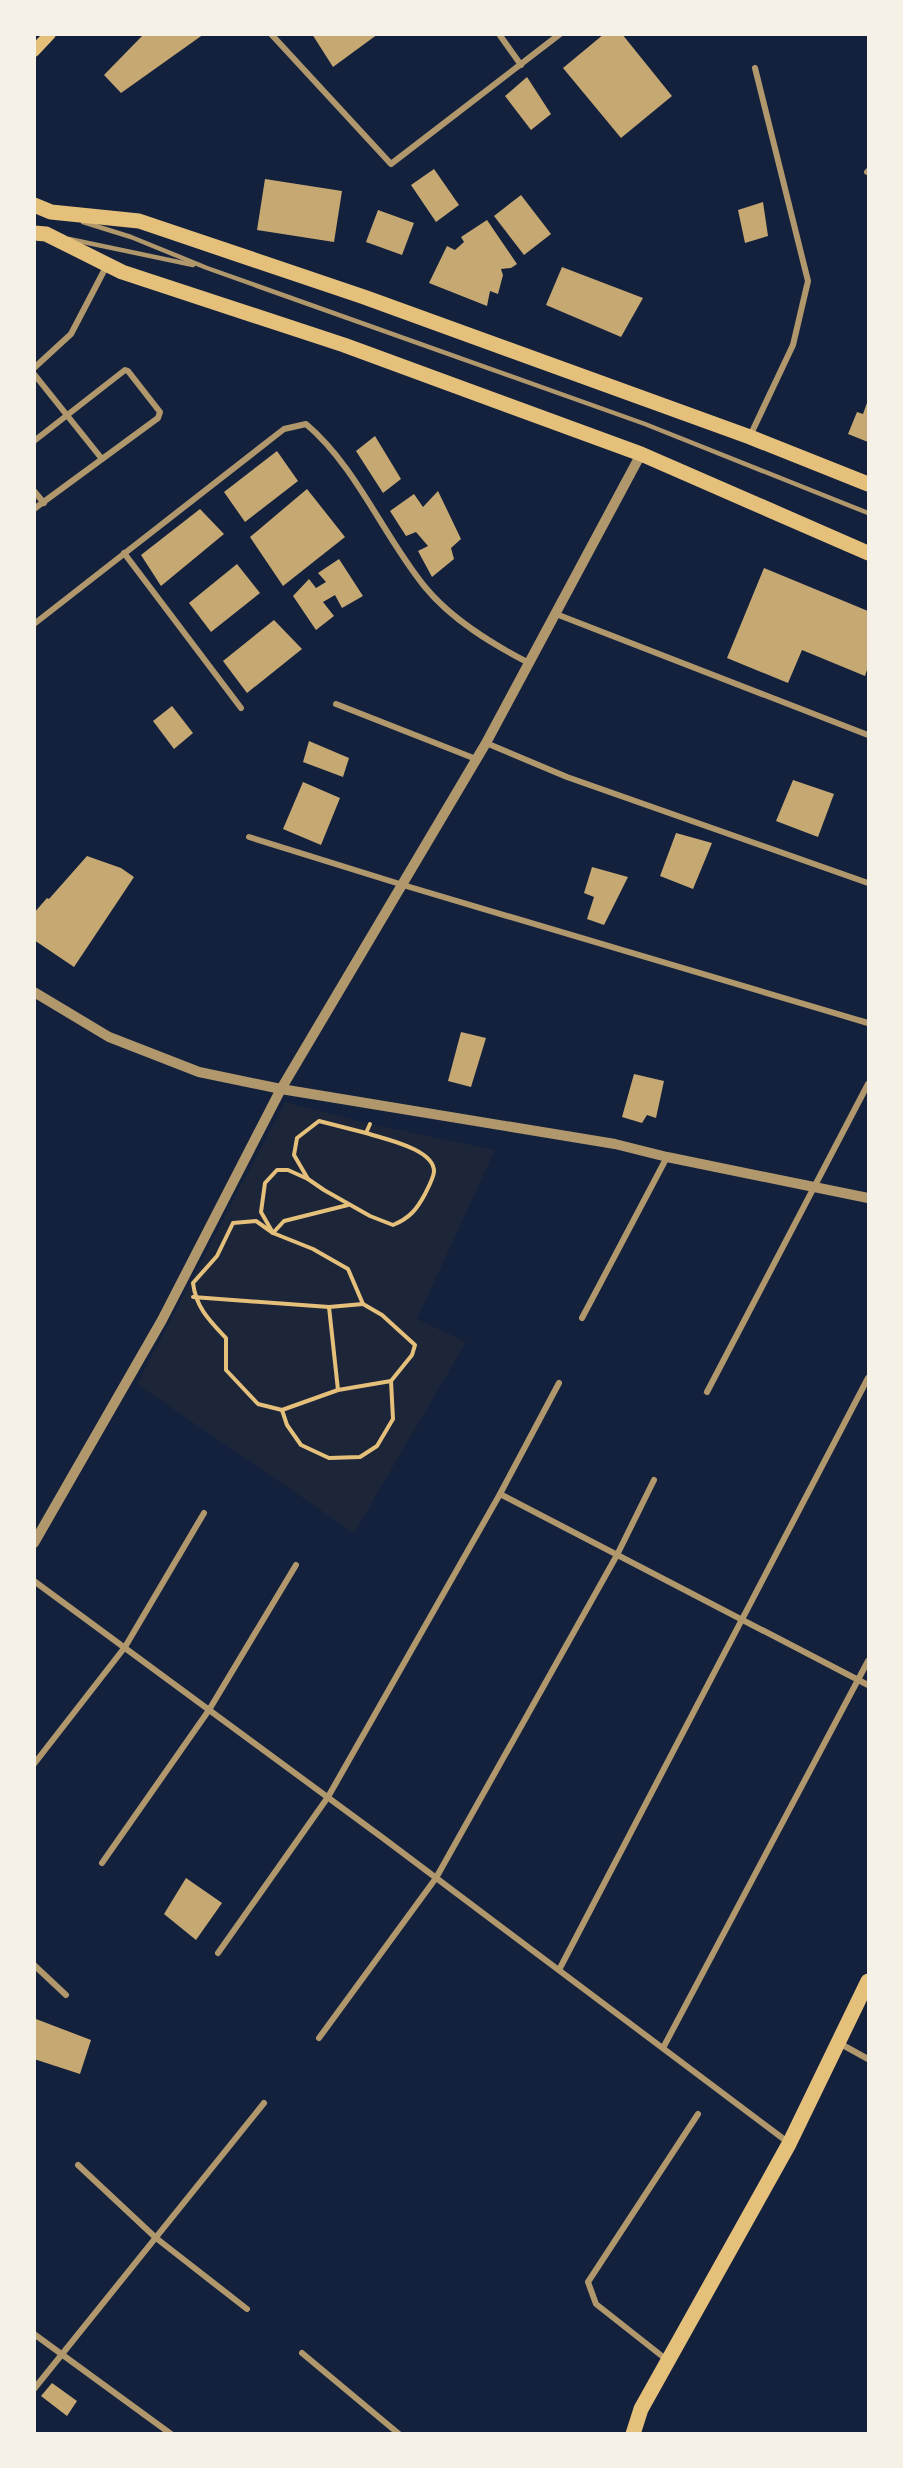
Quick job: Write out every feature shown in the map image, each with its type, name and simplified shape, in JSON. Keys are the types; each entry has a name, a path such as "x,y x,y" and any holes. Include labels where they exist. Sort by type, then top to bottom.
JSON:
{"main road":[{"path":"34,51 50,34"},
{"path":"34,205 51,212 140,221 364,297 750,437 868,484"},
{"path":"40,233 122,272 344,345 641,454 868,553"},
{"path":"633,2433 641,2409 789,2144 868,1981"}],"street":[{"path":"271,34 391,164 560,34"},
{"path":"499,34 521,65"},
{"path":"750,437 793,345 808,281 755,68"},
{"path":"34,368 71,334 108,264"},
{"path":"34,441 125,370 158,408 158,418 34,509"},
{"path":"34,374 102,459"},
{"path":"34,624 284,429 306,424 318,434 346,470 426,588 461,621 498,647 529,663"},
{"path":"34,1543 162,1320 281,1089 486,743 641,454"},
{"path":"34,491 44,502"},
{"path":"124,552 241,708"},
{"path":"556,614 868,735"},
{"path":"336,704 476,759"},
{"path":"486,743 567,777 868,883"},
{"path":"249,837 868,1023"},
{"path":"34,992 109,1037 199,1072 281,1089 615,1144 667,1157 868,1198"},
{"path":"707,1392 868,1084"},
{"path":"582,1318 667,1157"},
{"path":"559,1970 868,1378"},
{"path":"218,1953 328,1797 500,1494 559,1383"},
{"path":"319,2038 436,1878 617,1555 654,1480"},
{"path":"500,1494 868,1685"},
{"path":"34,1764 125,1647 204,1514"},
{"path":"102,1863 209,1710 296,1565"},
{"path":"34,1581 328,1797 789,2144"},
{"path":"663,2048 868,1661"},
{"path":"34,1965 66,1995"},
{"path":"838,2043 868,2059"},
{"path":"34,2389 264,2103"},
{"path":"668,2360 596,2304 588,2282 698,2114"},
{"path":"78,2165 156,2238 248,2309"},
{"path":"34,2334 61,2356 171,2433"},
{"path":"302,2353 399,2433"}],"lane":[{"path":"51,212 131,237 207,268 645,424 868,513"},
{"path":"40,233 207,268"}],"path":[{"path":"273,1233 261,1212 265,1183 277,1170 288,1170 308,1179 349,1204 393,1225 409,1218 420,1204 434,1172 431,1161 420,1151 320,1121 297,1138 294,1155 308,1179"},
{"path":"366,1133 370,1124"},
{"path":"273,1233 284,1221 349,1204"},
{"path":"184,1294 195,1298 329,1307 363,1304 382,1314 414,1345 412,1355 391,1381 338,1390 282,1410 258,1404 226,1370 226,1338 208,1319 195,1298 193,1283 217,1256 233,1223 256,1221 273,1233 313,1249 348,1269 363,1304"},
{"path":"329,1307 338,1390"},
{"path":"282,1410 287,1425 301,1445 329,1458 360,1457 377,1446 393,1419 391,1381"}],"shaded area":[{"path":"285,1102 370,1124 495,1150 417,1319 466,1342 354,1533 137,1384"}],"building":[{"path":"144,34 204,34 121,93 104,75"},
{"path":"312,34 378,34 333,67"},
{"path":"604,34 622,34 672,96 621,138 563,68"},
{"path":"527,77 551,114 531,130 505,96"},
{"path":"434,169 459,205 436,222 411,185"},
{"path":"265,179 342,191 334,242 257,230"},
{"path":"521,195 551,234 524,255 494,216"},
{"path":"763,202 768,236 745,243 738,210"},
{"path":"378,210 414,223 402,255 366,242"},
{"path":"487,220 517,264 511,268 501,269 503,275 498,294 490,291 487,306 429,283 447,246 455,250 464,242 461,237"},
{"path":"562,267 643,298 621,337 546,305"},
{"path":"868,400 868,442 848,434 857,412 863,414"},
{"path":"375,436 401,479 383,493 356,451"},
{"path":"277,451 298,481 245,522 224,492"},
{"path":"307,489 345,537 283,586 250,537"},
{"path":"438,491 461,539 451,548 454,559 432,577 418,551 428,546 416,532 406,536 390,511 414,494 423,507"},
{"path":"200,509 224,534 161,586 141,555"},
{"path":"339,559 363,596 342,608 335,595 323,602 334,616 316,630 293,596 309,579 316,588 326,582 318,573"},
{"path":"237,564 260,593 211,632 189,603"},
{"path":"764,568 868,611 868,667 865,676 802,650 788,683 727,658"},
{"path":"274,620 302,649 247,693 223,661"},
{"path":"172,706 193,733 174,749 153,721"},
{"path":"309,741 349,758 343,777 303,762"},
{"path":"793,780 834,794 818,837 776,821"},
{"path":"303,782 340,798 321,845 283,829"},
{"path":"676,833 712,843 693,889 660,876"},
{"path":"87,856 121,868 134,877 74,967 34,940 34,913"},
{"path":"592,867 628,877 604,925 587,919 594,897 584,893"},
{"path":"461,1032 486,1038 471,1087 448,1081"},
{"path":"634,1074 664,1081 656,1118 647,1115 642,1123 622,1117"},
{"path":"186,1878 222,1903 196,1940 164,1914"},
{"path":"36,2019 91,2040 80,2074 34,2059"},
{"path":"52,2383 77,2401 67,2416 41,2396"}]}
